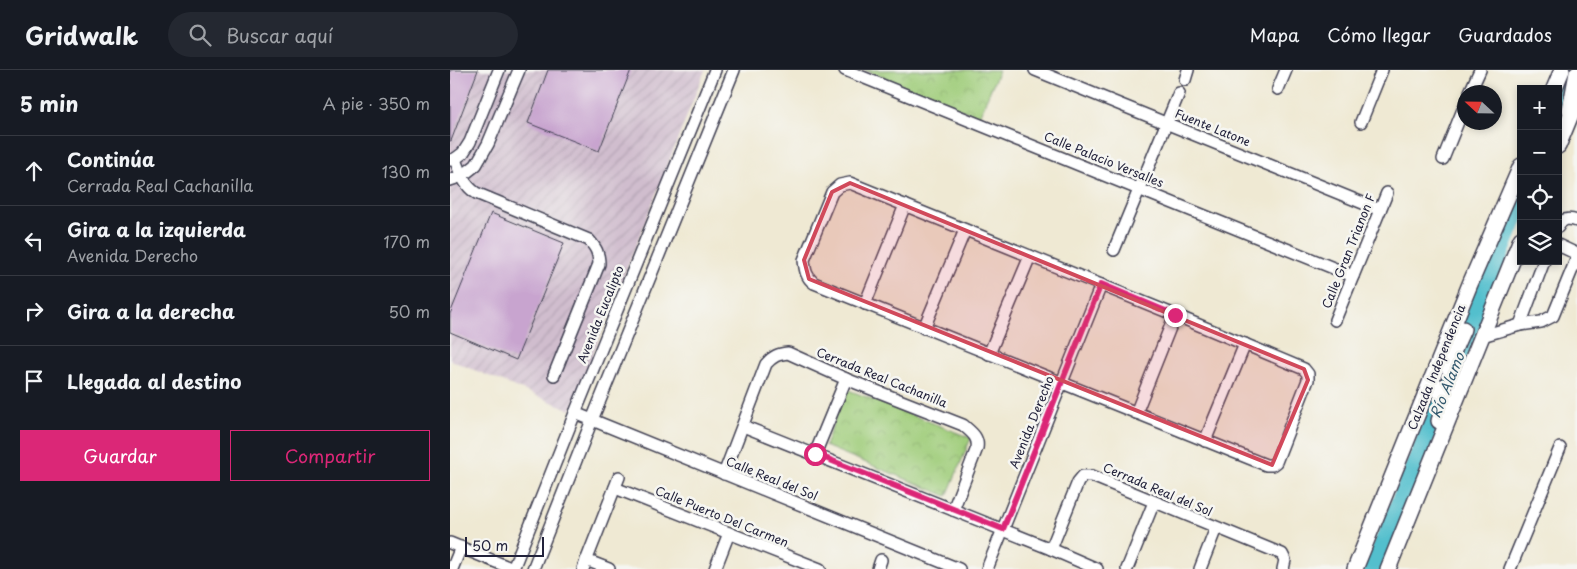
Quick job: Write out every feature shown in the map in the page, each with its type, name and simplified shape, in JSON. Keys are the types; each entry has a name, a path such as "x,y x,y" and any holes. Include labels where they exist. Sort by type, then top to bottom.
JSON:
{"main road":[{"path":"1556,85 1562,70"},
{"path":"1569,119 1577,74"},
{"path":"1562,136 1577,100"},
{"name":"Calzada Independencia","path":"1356,568 1430,380 1517,175"},
{"path":"1388,569 1517,249"},
{"path":"1462,385 1453,378 1450,370 1451,360 1471,305 1470,284"},
{"path":"1424,481 1420,474 1421,466 1445,405 1444,397 1430,380"}],"street":[{"path":"499,70 470,142 463,153 452,160 465,184 476,193 589,240 599,255 599,264 554,375"},
{"path":"450,180 462,176 476,165 488,144 519,70"},
{"name":"Avenida Eucalipto","path":"513,569 715,70"},
{"path":"533,569 734,70"},
{"name":"Calle Palacio Versalles","path":"845,70 1140,188 1353,276"},
{"name":"Fuente Latone","path":"1035,70 1380,210"},
{"path":"1278,89 1286,70"},
{"path":"1361,122 1382,70"},
{"path":"1473,85 1480,70"},
{"path":"1114,250 1179,93"},
{"path":"1443,159 1457,124"},
{"path":"850,184 905,206 1101,284 1304,369 1308,374 1308,380 1276,462 1272,465 1266,465 924,328 814,283 805,272 804,260 832,192 840,185 850,184"},
{"name":"Calle Gran Trianon F","path":"1335,320 1387,193"},
{"path":"865,304 905,206"},
{"path":"1562,222 1570,218 1577,221"},
{"path":"924,328 965,230"},
{"path":"1482,336 1520,324 1541,322 1553,316 1576,260 1576,254 1562,247"},
{"path":"989,354 1030,256"},
{"path":"1520,324 1542,265"},
{"name":"Avenida Derecho","path":"987,569 1101,284"},
{"path":"1136,413 1175,315"},
{"path":"1205,441 1245,344"},
{"name":"Cerrada Real Cachanilla","path":"724,474 766,364 778,354 788,353 846,379 963,425 976,438 977,448 953,510"},
{"path":"815,454 846,379"},
{"name":"Calle Real del Sol","path":"575,413 959,569"},
{"path":"743,426 1003,529 1097,569"},
{"path":"1510,569 1560,448"},
{"name":"Cerrada Real del Sol","path":"1051,549 1078,482 1083,476 1092,476 1282,554 1285,560 1283,569"},
{"name":"Calle Puerto Del Carmen","path":"584,565 617,483 799,565 820,569"},
{"path":"1127,569 1154,502"},
{"path":"1200,569 1216,528"},
{"path":"715,569 729,533"},
{"path":"452,569 455,545 513,569"},
{"path":"584,565 609,569"}],"highlighted area":[{"path":"850,183 1304,369 1308,380 1272,465 809,279 804,260 832,192"}],"shaded area":[{"path":"450,70 705,70 571,410 450,360"}],"green space":[{"path":"864,70 999,70 979,117"},
{"path":"846,389 971,438 947,496 825,446"}],"building":[{"path":"450,70 478,70 451,141 450,141"},
{"path":"548,70 631,70 599,151 528,123"},
{"path":"491,213 564,243 516,360 450,332 450,314"}],"waterway":[{"name":"Río Alamo","path":"1562,97 1573,70"},
{"name":"Río Alamo","path":"1373,569 1517,211"}],"route":[{"path":"815,454 1003,529 1101,284 1175,315"}]}
